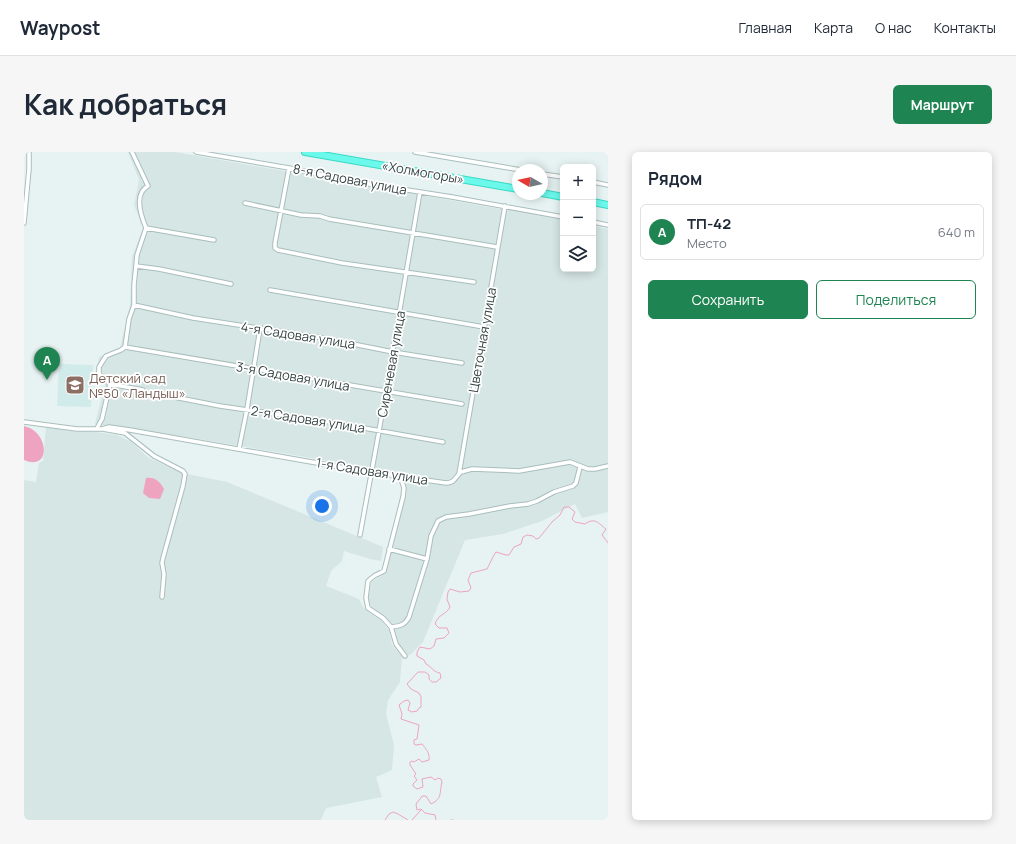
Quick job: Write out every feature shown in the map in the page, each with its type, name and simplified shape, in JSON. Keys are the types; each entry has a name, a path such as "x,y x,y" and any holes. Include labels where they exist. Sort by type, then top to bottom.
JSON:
{"highway":[{"name":"«Холмогоры»","path":"305,152 512,188"},
{"path":"548,194 560,196"},
{"path":"596,203 608,205"}],"street":[{"path":"24,223 29,152"},
{"path":"132,152 148,186 142,193 139,204 139,209 146,228 137,255 134,305 125,347 106,356 100,364 99,373 110,384 143,390"},
{"name":"8-я Садовая улица","path":"196,152 289,168 350,181 560,216"},
{"path":"415,152 512,168"},
{"path":"289,168 275,244 275,248 278,250 406,273 474,282"},
{"path":"548,175 560,177"},
{"path":"596,183 608,185"},
{"name":"Сиреневая улица","path":"360,535 420,192"},
{"path":"245,203 304,215 317,215 329,219 497,247"},
{"name":"Цветочная улица","path":"459,474 505,206"},
{"path":"596,223 608,225"},
{"path":"146,228 214,240"},
{"path":"136,266 159,269 231,284"},
{"path":"270,290 399,314 484,327"},
{"name":"4-я Садовая улица","path":"134,305 194,318 323,338 393,352 462,363"},
{"path":"238,449 247,409 260,329"},
{"name":"3-я Садовая улица","path":"125,347 462,404"},
{"path":"97,428 102,419 110,384"},
{"name":"2-я Садовая улица","path":"174,397 443,442"},
{"name":"1-я Садовая улица","path":"24,422 77,429 102,429 110,427 446,483 451,483 464,471 472,470 519,471 570,462 580,467 596,469 608,466"},
{"path":"128,431 154,456 183,471 185,474 163,558 162,564 164,574 162,597"},
{"path":"390,627 403,625 409,617 427,559 431,536 438,521 446,517 528,504 537,501 554,492 573,486 576,483 580,467"},
{"path":"400,476 404,488 403,497 384,571 368,581 366,598 368,608 383,618 390,627 396,644 405,656"},
{"path":"389,549 427,559"}],"shaded area":[{"path":"128,152 175,152 560,219 560,272 596,272 596,227 608,229 608,512 582,518 575,504 542,521 503,534 465,540 423,642 409,656 398,642 390,623 371,607 368,599 371,582 383,575 405,474 193,438 95,424 105,385 96,373 99,357 120,348 130,306 132,257 143,228 134,205 139,180"},
{"name":"Детский сад №50 «Ландыш»","path":"59,364 93,365 91,407 57,406"},
{"path":"24,426 32,429 42,442 44,449 43,456 39,460 33,462 24,460"},
{"path":"46,427 78,432 96,432 117,435 130,441 149,458 182,473 227,482 383,547 381,561 344,551 342,561 331,571 326,586 359,599 363,607 382,621 389,630 392,645 402,657 400,682 388,700 386,714 394,745 392,770 376,777 382,797 326,808 321,820 24,820 24,480 36,482 39,463 43,461"},
{"path":"146,478 155,479 164,489 160,499 149,498 143,493"}],"waterway":[{"path":"436,820 435,815 425,813 421,809 417,810 416,804 422,796 426,796 431,804 435,802 440,795 442,782 441,779 438,778 435,780 431,777 422,779 423,787 417,789 413,786 417,780 414,776 416,774 410,765 410,762 414,762 419,759 422,762 429,760 429,755 422,744 414,744 414,740 417,739 419,725 401,719 402,714 399,705 408,700 410,703 408,710 412,712 417,711 421,707 421,697 419,693 411,689 407,684 418,672 425,672 429,675 429,679 432,682 436,682 441,678 440,673 434,671 426,664 424,660 417,656 417,652 420,647 430,649 434,646 436,639 444,638 449,633 447,628 439,628 435,624 438,618 450,607 447,599 448,592 450,589 460,592 469,591 471,588 468,580 471,573 487,569 496,552 509,555 514,547 521,544 523,537 527,535 533,536 536,539 539,538 560,515 564,507 569,507 575,512 572,519 575,522 585,524 594,521 606,529 602,535 608,543"},
{"path":"412,820 421,810"},
{"path":"385,820 389,814 393,812 408,820"}],"place":[{"name":"ТП-42","path":"47,380"},
{"name":"Детский сад №50 «Ландыш»","path":"75,385"}]}
